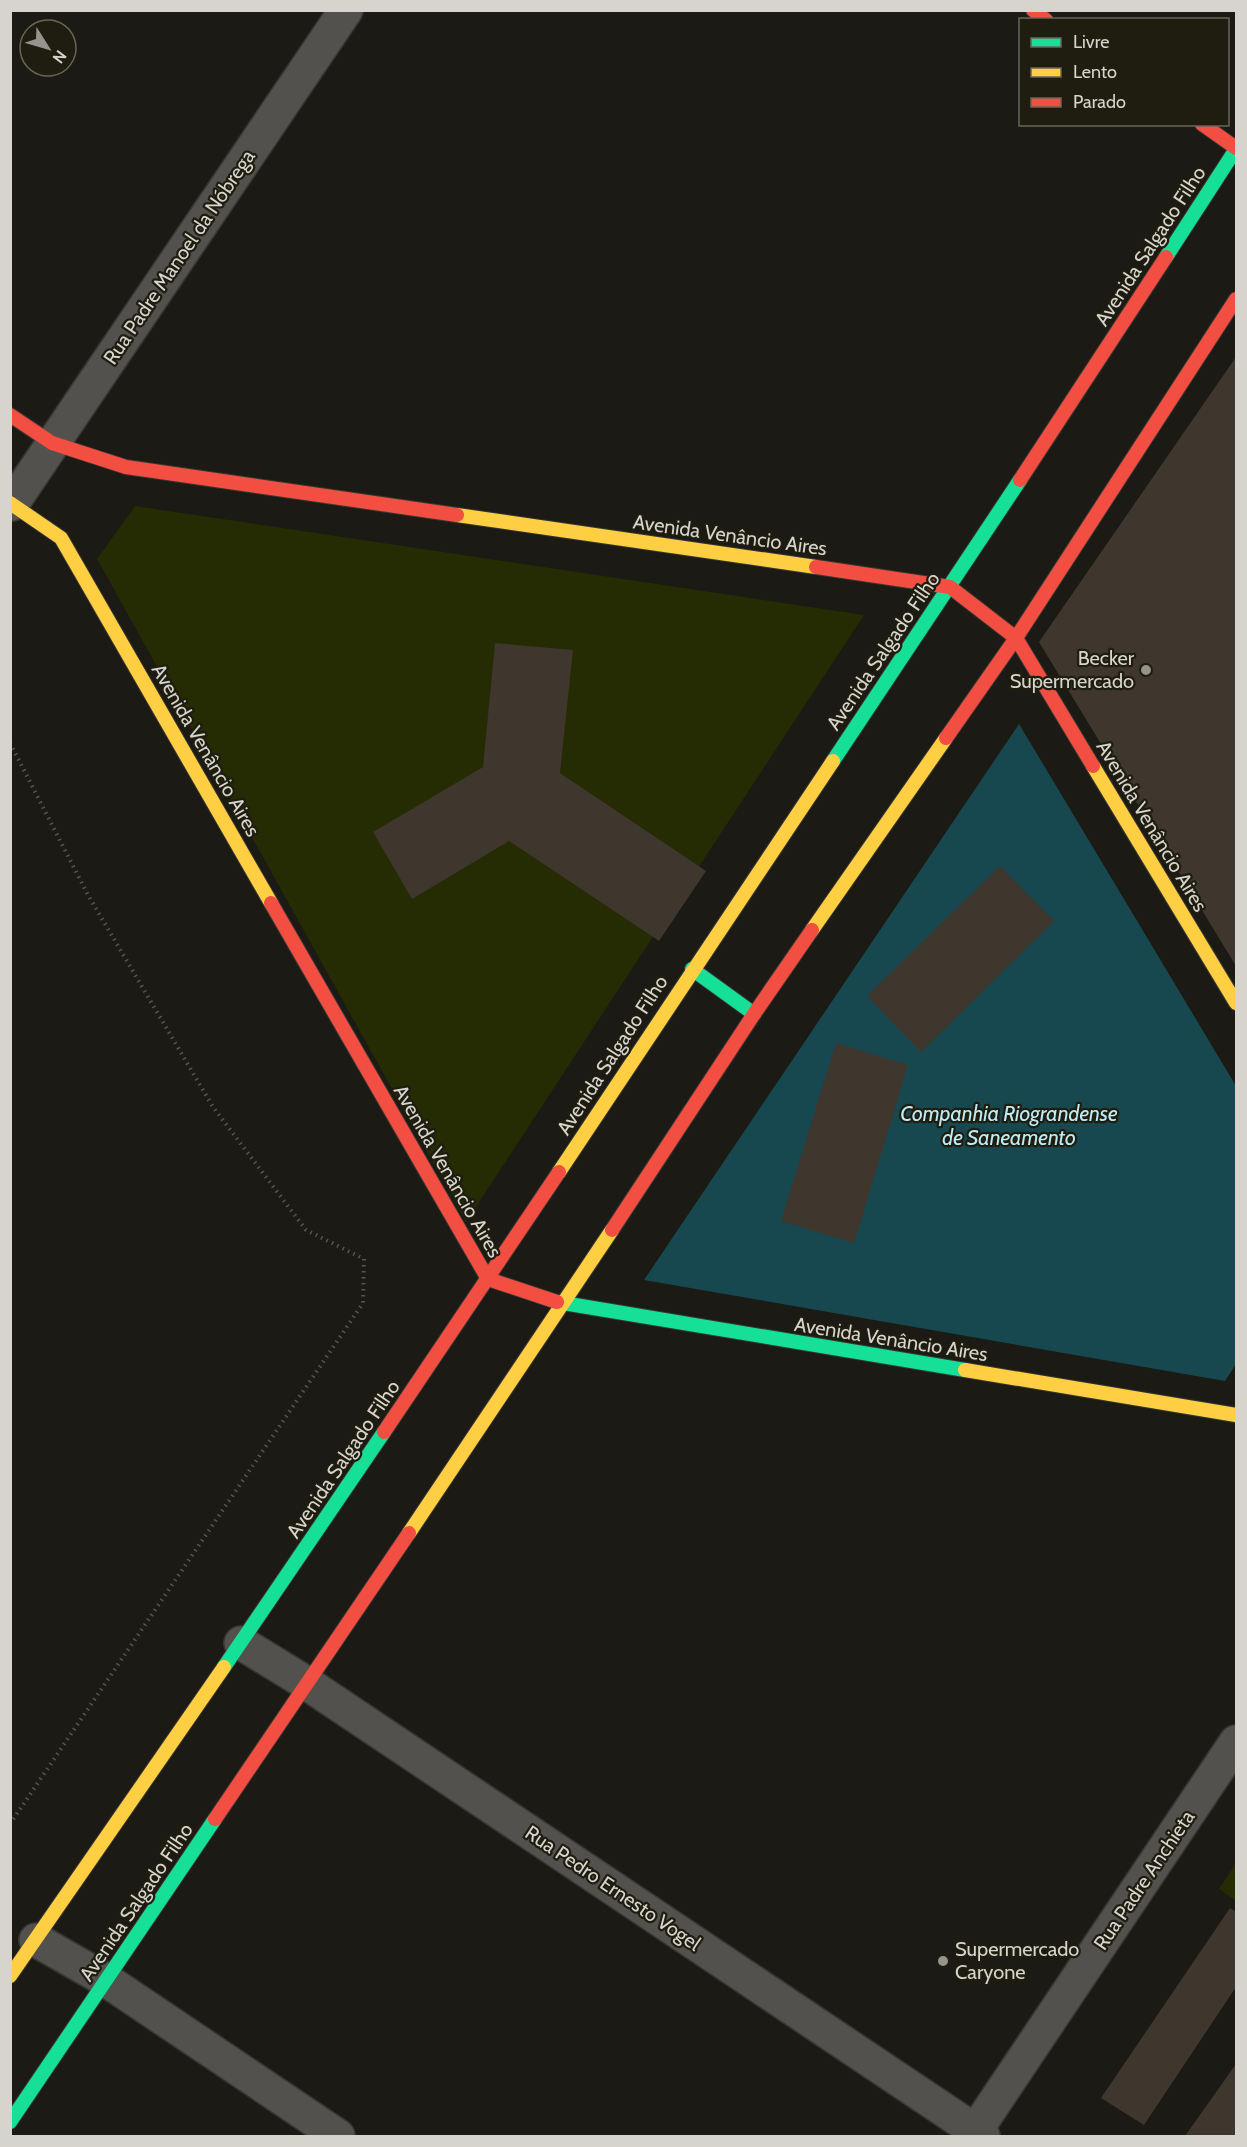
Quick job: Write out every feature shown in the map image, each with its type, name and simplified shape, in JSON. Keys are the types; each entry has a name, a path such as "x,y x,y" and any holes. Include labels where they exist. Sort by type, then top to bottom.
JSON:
{"main road":[{"path":"1205,126 1236,148"},
{"name":"Avenida Salgado Filho","path":"10,1977 488,1280 692,969 950,587 1236,148"},
{"name":"Avenida Salgado Filho","path":"10,2122 564,1304 754,1014 1016,638 1236,299"},
{"name":"Avenida Venâncio Aires","path":"10,415 52,443 126,467 950,587 1016,638 1236,1003"},
{"name":"Avenida Venâncio Aires","path":"11,504 61,538 488,1280 564,1304 1236,1415"},
{"path":"692,969 754,1014"}],"street":[{"name":"Rua Padre Manoel da Nóbrega","path":"11,504 346,10"},
{"name":"Rua Pedro Ernesto Vogel","path":"241,1643 308,1684 977,2135"},
{"name":"Rua Padre Anchieta","path":"977,2135 1236,1742"},
{"path":"36,1940 106,1980 338,2136"}],"path":[{"path":"10,743 88,895 213,1107 306,1230 364,1259 363,1303 10,1824"}],"green space":[{"path":"135,506 864,615 466,1222 97,559"},
{"path":"1236,1863 1236,1901 1219,1889"}],"water":[{"name":"Companhia Riograndense de Saneamento","path":"1019,724 1236,1086 1236,1364 1225,1381 644,1280"}],"building":[{"name":"Becker Supermercado","path":"1236,357 1236,966 1039,642"},
{"path":"495,643 573,650 560,773 706,871 659,941 509,841 412,899 373,832 483,767"},
{"path":"1000,866 1054,921 921,1052 867,996"},
{"path":"836,1043 908,1065 854,1243 781,1221"},
{"path":"1230,1908 1236,1912 1236,1987 1144,2125 1101,2098"},
{"path":"1236,2064 1236,2136 1185,2136"}],"traffic: fast":[{"path":"1166,257 1236,149"},
{"path":"833,761 1020,480"},
{"path":"692,969 754,1014"},
{"path":"557,1302 965,1370"},
{"path":"224,1667 384,1432"},
{"path":"10,2122 215,1819"}],"traffic: slow":[{"path":"10,503 61,538 271,903"},
{"path":"457,515 816,567"},
{"path":"812,930 946,738"},
{"path":"559,1172 833,761"},
{"path":"1093,766 1236,1003"},
{"path":"409,1533 612,1230"},
{"path":"965,1370 1236,1415"},
{"path":"10,1976 224,1667"}],"traffic: jam":[{"path":"1033,10 1043,18"},
{"path":"1205,126 1236,148"},
{"path":"1020,480 1166,257"},
{"path":"946,738 1016,638 1236,299"},
{"path":"10,415 52,443 126,467 457,515"},
{"path":"816,567 950,587 1016,638 1093,766"},
{"path":"271,903 488,1279 557,1302"},
{"path":"612,1230 812,930"},
{"path":"384,1432 559,1172"},
{"path":"215,1819 409,1533"}],"place":[{"name":"Becker Supermercado","path":"1146,670"},
{"name":"Supermercado Caryone","path":"943,1961"}]}
